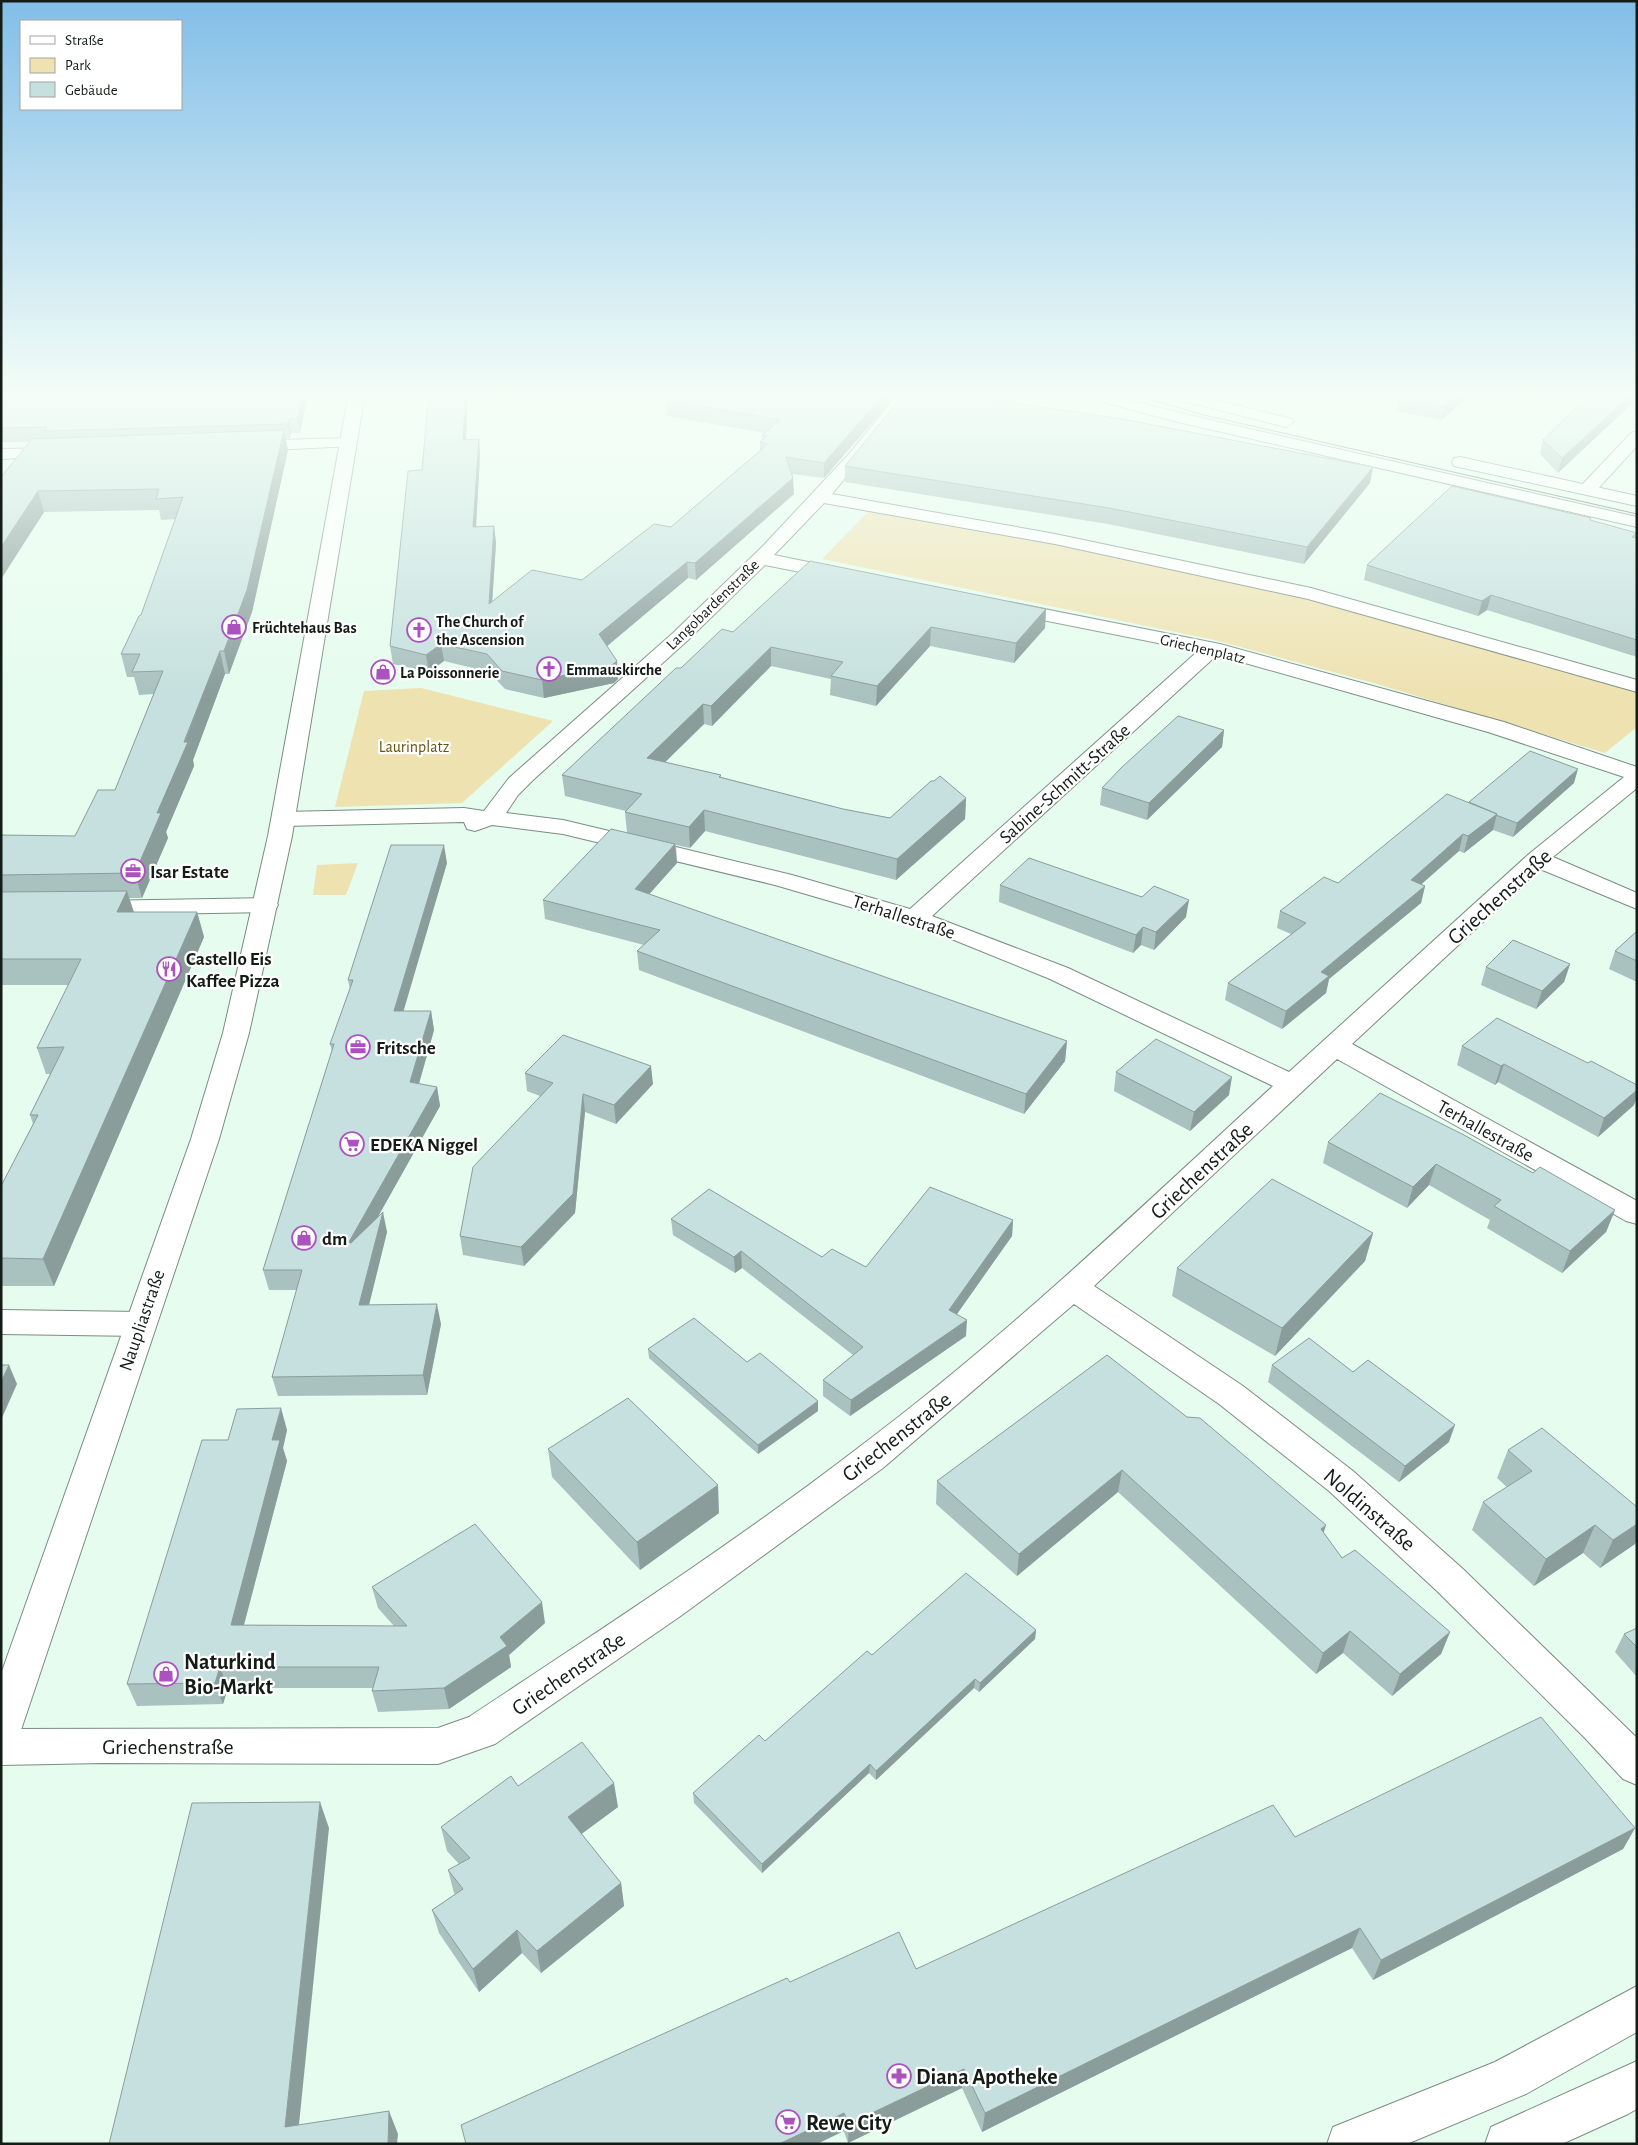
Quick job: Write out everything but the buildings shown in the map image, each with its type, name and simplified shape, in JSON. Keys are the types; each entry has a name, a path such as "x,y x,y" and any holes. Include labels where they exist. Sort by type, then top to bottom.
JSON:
{"street":[{"path":"71,909 266,905 282,828 339,493"},
{"name":"Langobardenstraße","path":"492,817 501,799 587,718 680,637 824,493"},
{"path":"1511,493 1637,522"},
{"path":"1601,493 1637,501"},
{"path":"821,497 1055,539 1311,594 1637,686"},
{"path":"760,558 859,578"},
{"name":"Griechenplatz","path":"989,604 1213,648 1496,727 1637,776"},
{"name":"Sabine-Schmitt-Straße","path":"916,918 1213,648"},
{"name":"Griechenstraße","path":"1,1747 103,1745 438,1746 481,1731 669,1604 871,1458 974,1373 1073,1287 1537,860 1637,776"},
{"path":"282,828 456,831 492,817"},
{"name":"Terhallestraße","path":"492,817 563,827 776,878 916,918 1005,951 1293,1085"},
{"path":"1537,860 1637,902"},
{"name":"Naupliastraße","path":"1,1730 216,1102 236,1033 266,905"},
{"name":"Terhallestraße","path":"1334,1046 1637,1214"},
{"name":"Noldinstraße","path":"1073,1287 1231,1395 1341,1481 1450,1580 1599,1725 1637,1766"},
{"path":"1,1322 140,1324"},
{"path":"1350,2144 1510,2078 1637,2008"},
{"path":"1508,2144 1612,2098 1637,2084"}],"green space":[{"path":"869,511 1188,571 1422,630 1637,693 1637,727 1605,753 1377,684 1219,641 822,559"},
{"name":"Laurinplatz","path":"421,688 553,721 462,803 335,807 364,691"},
{"path":"358,863 346,895 313,895 317,865"}],"tram line":[{"path":"1546,493 1637,514"}],"place":[{"name":"Früchtehaus Bas","path":"234,627"},
{"name":"The Church of the Ascension","path":"419,630"},
{"name":"Emmauskirche","path":"549,669"},
{"name":"La Poissonnerie","path":"383,672"},
{"name":"Isar Estate","path":"133,871"},
{"name":"Castello Eis Kaffee Pizza","path":"169,969"},
{"name":"Fritsche","path":"358,1047"},
{"name":"EDEKA Niggel","path":"352,1144"},
{"name":"dm","path":"304,1238"},
{"name":"Naturkind Bio-Markt","path":"166,1674"},
{"name":"Diana Apotheke","path":"899,2076"},
{"name":"Rewe City","path":"788,2122"}]}
